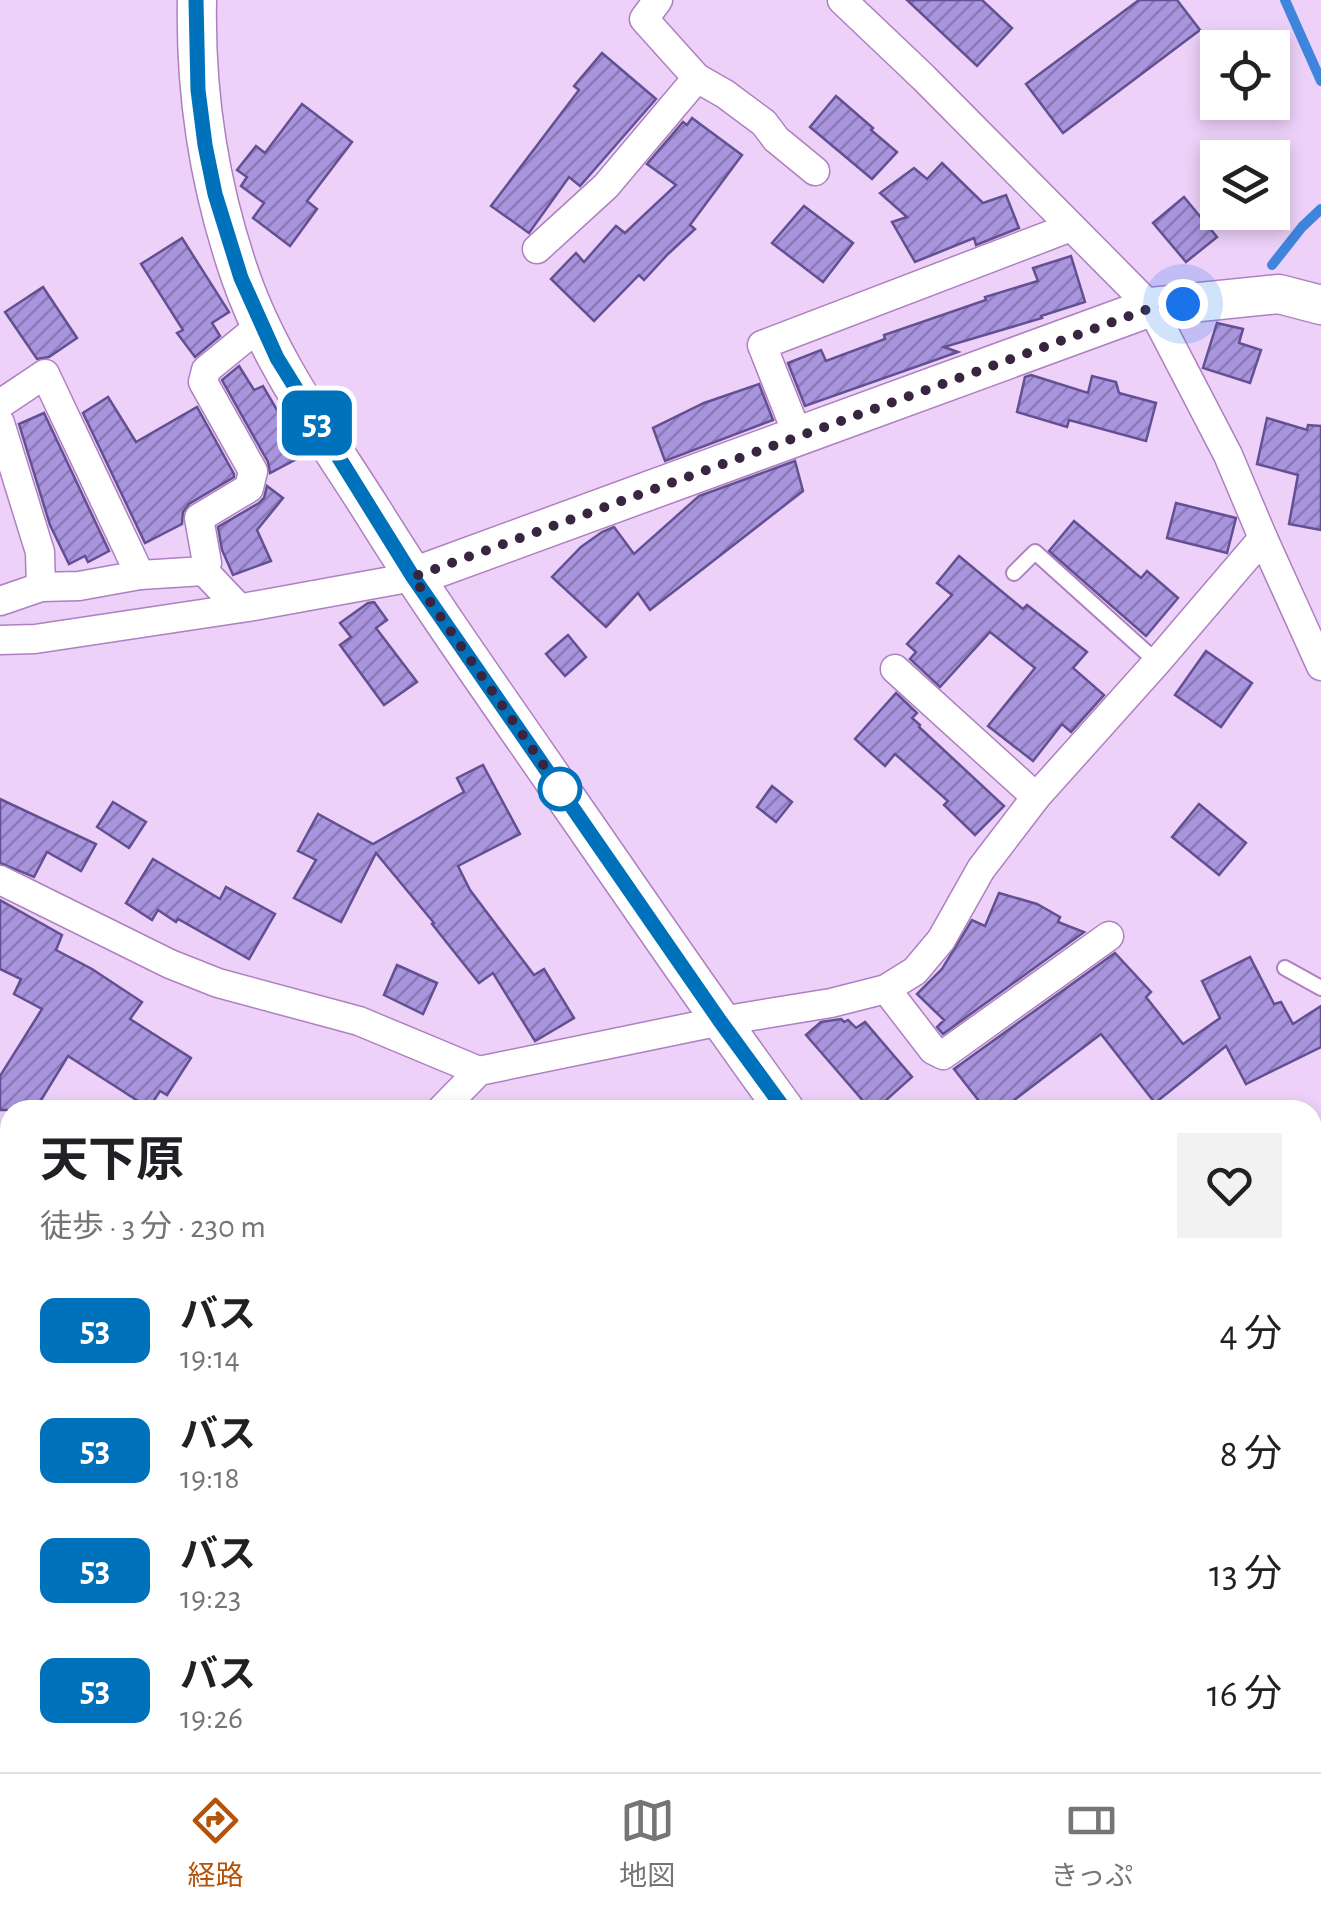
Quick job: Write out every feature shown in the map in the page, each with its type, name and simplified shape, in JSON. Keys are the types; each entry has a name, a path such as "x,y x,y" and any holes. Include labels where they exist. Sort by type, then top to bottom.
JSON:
{"main road":[{"path":"196,0 198,90 215,194 241,278 277,358 413,577 778,1100"},
{"path":"413,577 1151,308 1280,294 1321,305"}],"street":[{"path":"658,0 644,19 696,78 764,123 776,139 814,171"},
{"path":"842,0 1151,308 1228,455 1321,666"},
{"path":"537,249 606,186 696,78"},
{"path":"798,436 762,345 1072,228"},
{"path":"204,571 207,563 198,518 249,488 253,471 202,382 203,376 261,325"},
{"path":"0,404 46,374 140,576"},
{"path":"0,422 40,552 40,587"},
{"path":"450,1100 478,1072 720,1021 832,1003 886,989 915,971 941,940 981,869 1036,797 1263,538"},
{"path":"0,602 40,587 204,571"},
{"path":"204,571 239,608"},
{"path":"0,640 35,639 239,608 413,577"},
{"path":"895,669 1036,797"},
{"path":"0,880 170,964 218,983 359,1021 478,1072"},
{"path":"886,989 934,1050 943,1054 1109,936"}],"lane":[{"path":"1014,573 1035,552 1158,662"},
{"path":"1285,968 1321,988"}],"building":[{"path":"907,0 982,0 1012,28 977,66"},
{"path":"1139,0 1177,0 1200,30 1063,133 1026,84"},
{"path":"602,53 656,99 580,186 569,177 529,233 491,206 579,90 574,86"},
{"path":"836,96 897,152 872,179 810,127"},
{"path":"302,104 352,142 307,201 317,209 290,246 253,218 264,203 241,186 247,177 237,170 256,146 265,153"},
{"path":"692,118 742,155 690,225 695,229 644,280 639,275 594,321 551,279 576,253 584,262 616,226 625,233 676,185 647,164 683,122 687,125"},
{"path":"942,163 983,203 1006,195 1019,228 976,245 974,238 915,262 892,222 907,217 880,193 914,168 927,179"},
{"path":"1184,197 1200,216 1200,230 1211,230 1217,237 1186,262 1153,223"},
{"path":"804,206 853,243 823,282 772,243"},
{"path":"182,238 229,312 212,323 220,336 195,357 177,333 183,330 141,264"},
{"path":"1071,256 1085,302 944,347 958,352 805,406 788,363 821,350 826,361 885,339 884,335 1038,281 1033,268"},
{"path":"43,287 77,338 49,357 37,359 5,312"},
{"path":"1217,323 1243,329 1239,343 1261,350 1250,383 1203,368"},
{"path":"239,366 254,390 263,386 308,453 270,473 268,462 222,380"},
{"path":"1031,375 1088,393 1092,376 1116,382 1119,393 1156,403 1146,441 1069,420 1067,427 1017,412 1025,377"},
{"path":"759,384 773,420 665,461 653,428 704,403"},
{"path":"108,397 136,442 197,407 234,474 189,504 183,512 182,524 145,543 83,413"},
{"path":"44,413 109,551 88,562 85,556 69,564 50,525 19,424"},
{"path":"1267,418 1307,430 1308,425 1321,426 1321,530 1289,524 1298,475 1257,464"},
{"path":"795,461 803,491 650,610 638,593 606,627 552,577 602,532 614,527 634,554 699,496"},
{"path":"267,486 283,498 257,530 271,561 233,575 222,550 218,527 259,503"},
{"path":"1176,503 1236,518 1227,553 1167,538"},
{"path":"1074,521 1141,578 1147,571 1178,598 1146,636 1049,551"},
{"path":"959,556 1023,609 1027,605 1087,652 1073,668 1104,695 1071,732 1062,724 1033,761 988,726 1035,668 990,632 940,687 910,659 916,652 907,644 952,595 937,583"},
{"path":"374,602 387,620 376,628 417,682 384,705 340,645 351,637 340,623"},
{"path":"568,635 586,657 565,676 546,654"},
{"path":"1206,651 1252,683 1221,727 1175,695"},
{"path":"896,693 917,713 912,718 919,727 1004,806 975,835 944,805 948,801 895,754 885,766 855,739"},
{"path":"483,765 520,834 458,866 470,890 534,975 544,969 574,1018 535,1041 493,973 479,983 376,853 341,922 294,898 316,860 298,851 318,814 373,844 464,792 457,778"},
{"path":"772,786 792,802 776,822 757,807"},
{"path":"0,799 96,844 81,871 47,852 34,877 0,863"},
{"path":"113,802 146,822 129,848 97,827"},
{"path":"1199,804 1246,843 1219,875 1172,837"},
{"path":"153,859 220,899 226,887 275,914 249,959 178,919 176,922 158,910 152,920 126,903"},
{"path":"999,893 1037,904 1060,917 1058,922 1084,932 943,1034 937,1027 944,1020 917,994 942,969 972,920 985,926"},
{"path":"0,900 62,935 56,950 142,1002 130,1019 191,1058 167,1095 160,1091 154,1100 137,1100 68,1056 41,1100 0,1100 0,1076 42,1009 14,994 21,979 0,969"},
{"path":"1115,953 1151,992 1146,997 1183,1044 1220,1018 1202,981 1250,957 1274,1004 1281,1002 1293,1024 1321,1006 1321,1047 1246,1084 1226,1046 1159,1100 1153,1100 1101,1034 1014,1100 978,1100 954,1069"},
{"path":"397,965 437,983 423,1014 384,995"},
{"path":"848,1020 856,1028 865,1022 912,1077 886,1100 862,1100 806,1035 821,1022"}],"waterway":[{"path":"1285,0 1321,81"},
{"path":"1272,265 1321,209"}],"bus line":[{"name":"53","path":"196,0 198,90 215,194 241,278 277,358 413,577 778,1100"}],"route":[{"path":"560,789 567,799 413,577 1151,308 1183,304"}]}
